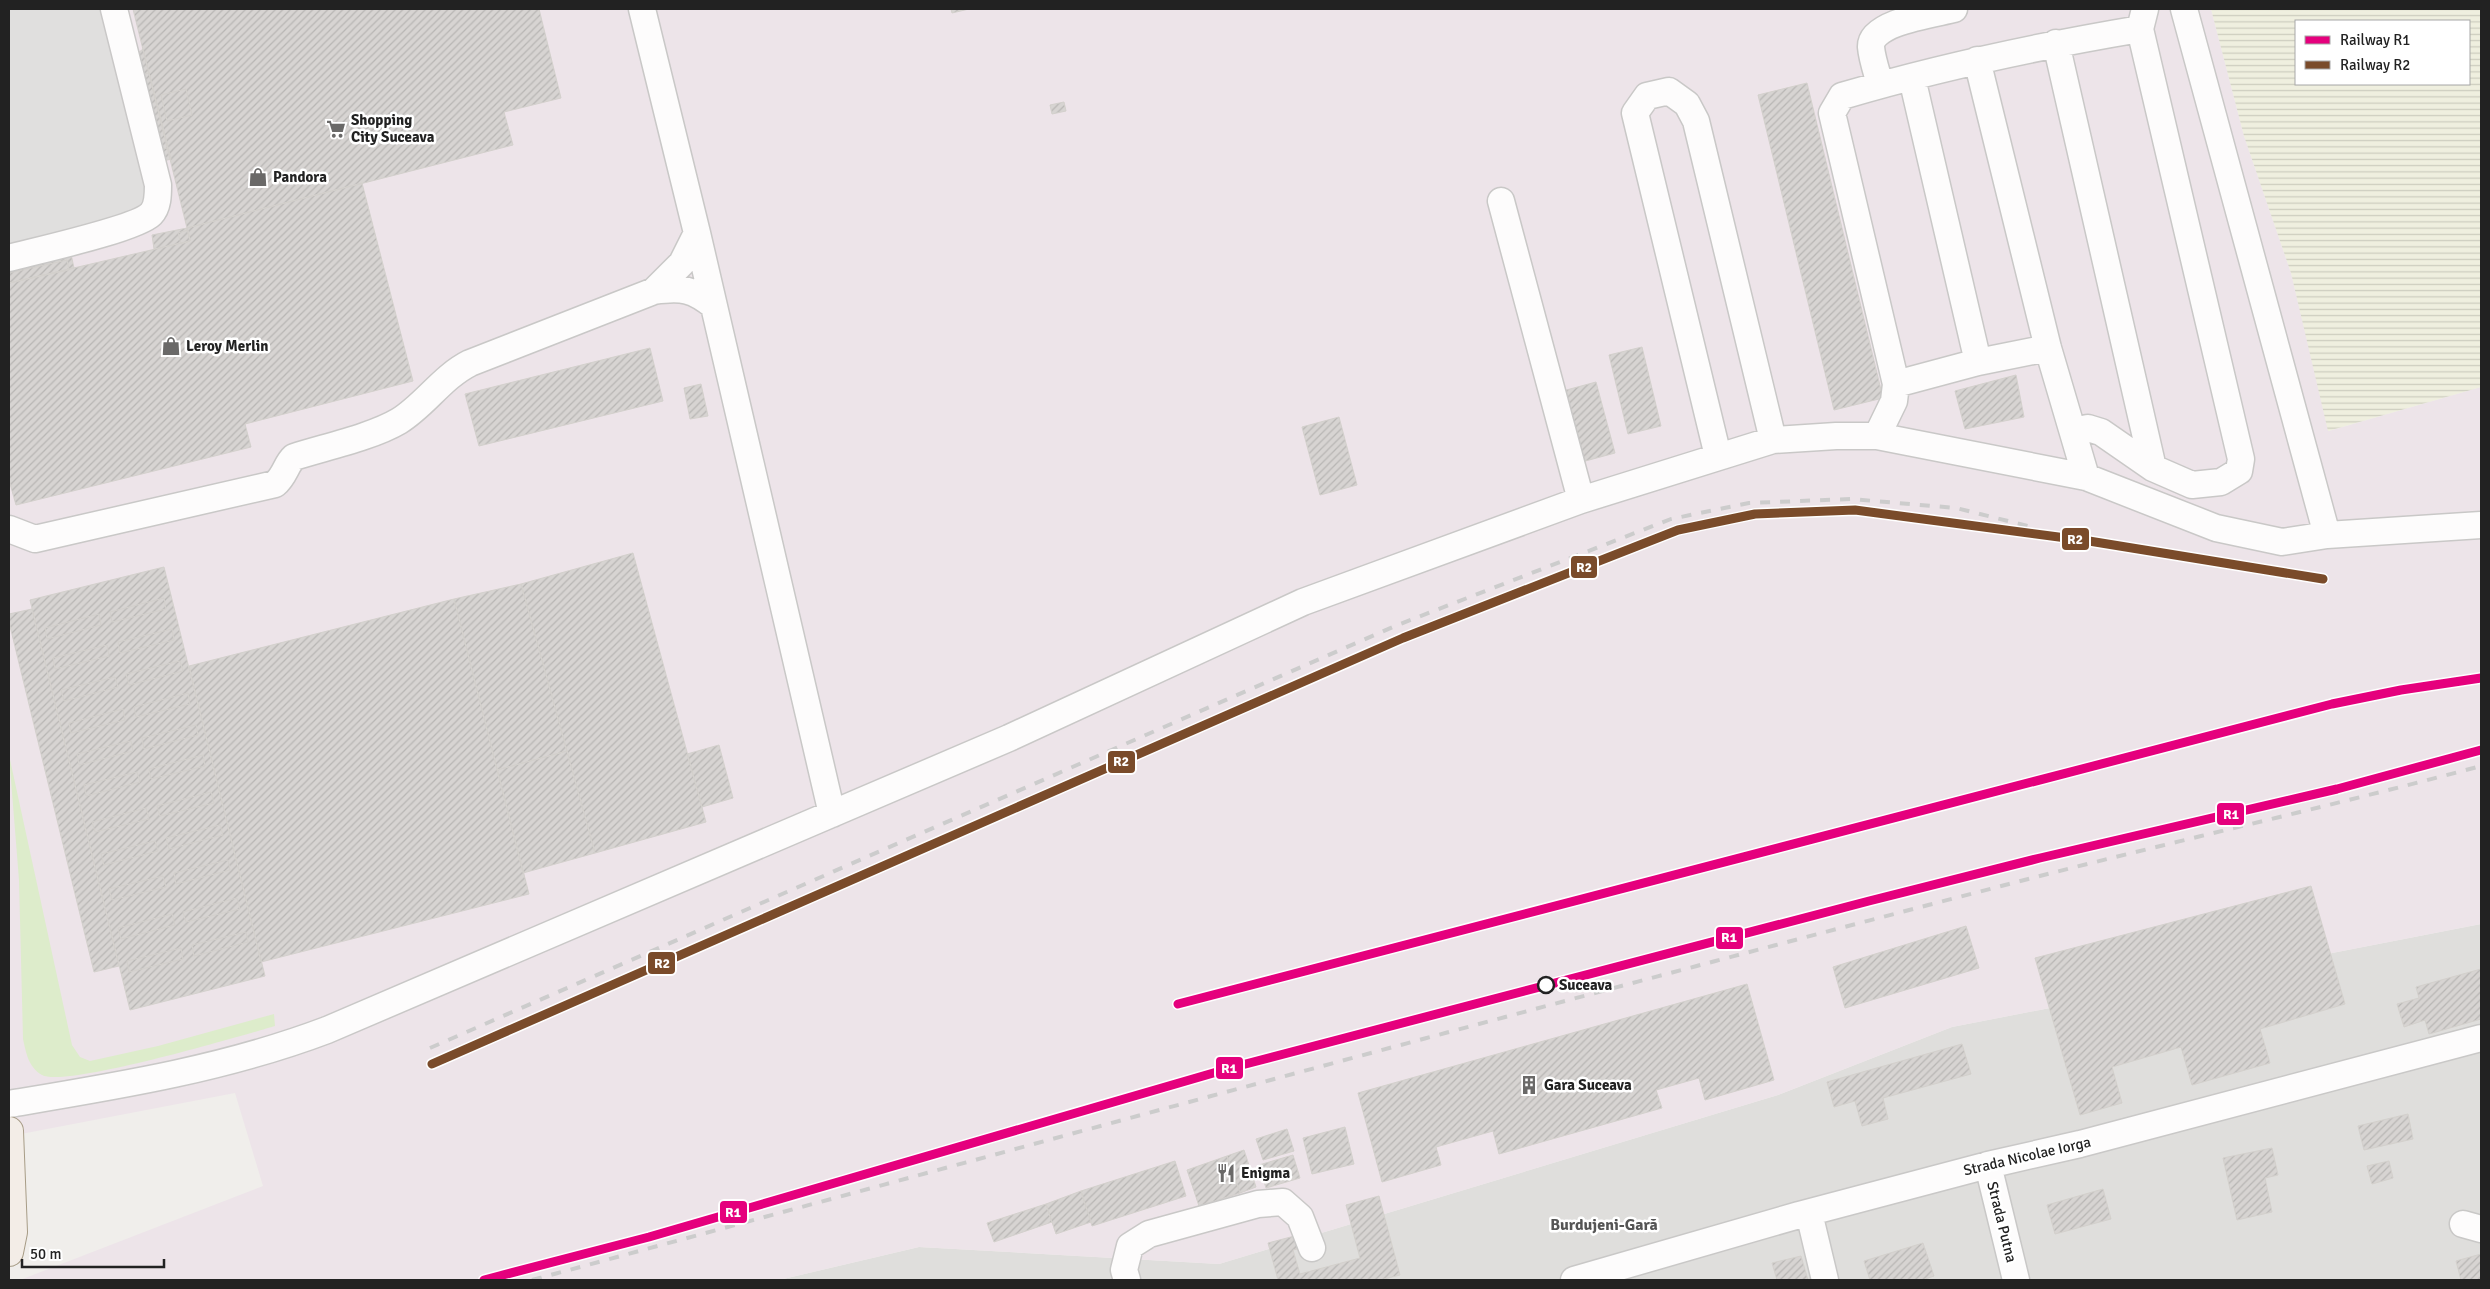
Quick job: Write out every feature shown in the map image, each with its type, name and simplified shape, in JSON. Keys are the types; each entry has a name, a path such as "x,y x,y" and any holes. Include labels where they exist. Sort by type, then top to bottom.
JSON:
{"main road":[{"path":"9,1131 13,1232 9,1252"}],"street":[{"path":"9,258 130,225 152,213 157,203 158,185 114,9"},
{"path":"642,9 697,233 832,814"},
{"path":"1880,84 1871,45 1878,32 1894,24 1954,9"},
{"path":"2184,9 2327,535"},
{"path":"1877,436 1894,400 1896,384 1832,113 1842,96 1880,84 2056,43 2143,19 2241,459 2239,471 2221,482 2192,486 2153,468 2100,432 2088,428 2074,430"},
{"path":"2056,43 2153,468"},
{"path":"1977,60 2048,348 2074,430 2086,477"},
{"path":"1912,78 1978,362"},
{"path":"1718,456 1634,113 1647,96 1669,91 1687,104 1696,121 1773,440"},
{"path":"1501,201 1581,500"},
{"path":"654,292 682,263 697,233"},
{"path":"9,529 35,539 275,484 282,478 289,461 294,457 392,424 410,413 463,367 654,292 668,289 688,290 701,295 714,306"},
{"path":"1896,384 1978,362 2048,348"},
{"path":"9,1104 194,1070 298,1041 1009,738 1303,602 1581,500 1773,440 1836,436 1877,436 2086,477 2216,528 2282,542 2327,535 2481,525"},
{"name":"Strada Nicolae Iorga","path":"1574,1280 1624,1273 1809,1213 1988,1164 2080,1144 2481,1038"},
{"name":"Strada Putna","path":"1988,1164 2016,1280"},
{"path":"1127,1280 1124,1270 1130,1246 1149,1234 1258,1204 1283,1202 1300,1217 1312,1248"},
{"path":"1809,1213 1825,1280"}],"shaded area":[{"path":"9,9 2211,9 2244,136 2291,273 2329,431 2481,387 2481,924 1952,1027 1778,1095 1219,1264 919,1247 779,1280 20,1280 263,1186 235,1093 21,1134 9,1127"},
{"path":"9,9 103,9 152,206 9,246"},
{"path":"2481,924 2481,1280 779,1280 919,1247 1219,1264 1778,1095 1952,1027"}],"green space":[{"path":"2211,9 2481,9 2481,387 2328,431 2291,273 2244,136"},
{"path":"9,755 72,1045 80,1057 90,1061 158,1046 274,1014 275,1026 117,1068 57,1077 42,1075 37,1072 28,1059 23,1039 19,880"}],"building":[{"name":"Shopping City Suceava","path":"133,9 539,9 561,98 504,112 513,145 187,228"},
{"path":"951,9 969,9 952,13"},
{"path":"143,49 171,159 160,162 138,53"},
{"path":"149,73 168,148 157,150 138,75"},
{"path":"1807,83 1883,398 1834,410 1758,95"},
{"path":"186,89 192,115 167,121 161,95"},
{"path":"1064,102 1066,111 1052,114 1050,105"},
{"path":"362,183 413,381 245,424 251,447 16,505 9,480 9,283 190,241 187,228"},
{"path":"187,228 190,241 154,249 152,235"},
{"path":"188,230 190,241 181,244 178,233"},
{"path":"71,254 74,268 9,283 9,269"},
{"path":"67,260 69,270 9,283 9,273"},
{"path":"1642,347 1661,426 1628,434 1609,355"},
{"path":"650,348 663,401 479,446 465,394"},
{"path":"2016,375 2024,417 1965,429 1955,391"},
{"path":"1596,382 1615,453 1578,463 1559,392"},
{"path":"701,384 708,416 690,419 684,388"},
{"path":"1339,417 1357,485 1320,495 1302,427"},
{"path":"633,553 706,822 595,853 521,584"},
{"path":"164,567 265,976 130,1010 30,600"},
{"path":"521,584 567,751 497,770 454,599"},
{"path":"164,598 166,609 112,622 110,612"},
{"path":"454,599 529,894 261,962 189,666"},
{"path":"32,609 119,966 94,972 9,622 9,614"},
{"path":"99,614 101,625 47,639 45,628"},
{"path":"172,629 174,640 120,653 118,642"},
{"path":"107,645 109,656 55,669 53,658"},
{"path":"180,661 183,671 129,685 126,674"},
{"path":"115,677 118,687 64,701 61,690"},
{"path":"188,693 190,704 136,717 134,707"},
{"path":"123,709 125,720 71,733 69,723"},
{"path":"196,725 198,735 144,749 142,738"},
{"path":"131,741 133,751 79,765 77,754"},
{"path":"719,745 733,798 702,807 687,754"},
{"path":"567,751 595,853 523,873 497,770"},
{"path":"203,755 205,766 151,779 149,769"},
{"path":"137,772 140,782 86,796 84,785"},
{"path":"211,792 214,803 160,816 157,806"},
{"path":"146,808 149,819 95,832 92,822"},
{"path":"220,825 223,835 169,849 166,838"},
{"path":"155,841 158,851 104,865 101,854"},
{"path":"228,860 230,870 176,884 174,873"},
{"path":"163,876 166,887 112,900 109,889"},
{"path":"2311,886 2345,1004 2260,1029 2270,1063 2192,1085 2181,1047 2112,1067 2122,1103 2080,1115 2035,958"},
{"path":"237,898 240,909 186,922 183,912"},
{"path":"172,914 175,925 121,939 118,928"},
{"path":"1966,926 1979,968 1845,1008 1833,967"},
{"path":"246,932 248,942 194,956 192,945"},
{"path":"181,948 183,959 129,972 127,961"},
{"path":"2481,969 2481,1019 2429,1034 2425,1020 2404,1027 2397,1004 2419,998 2416,987"},
{"name":"Gara Suceava","path":"1747,984 1774,1080 1705,1100 1699,1078 1656,1090 1662,1108 1499,1154 1493,1131 1436,1147 1441,1165 1382,1182 1358,1093"},
{"path":"1962,1044 1971,1074 1883,1098 1888,1119 1862,1126 1855,1101 1834,1107 1827,1082"},
{"path":"2408,1114 2413,1139 2364,1150 2358,1126"},
{"path":"1345,1127 1354,1164 1312,1174 1303,1138"},
{"path":"1287,1129 1294,1151 1263,1160 1256,1139"},
{"path":"2272,1148 2278,1175 2265,1178 2272,1212 2237,1220 2223,1158"},
{"path":"1244,1150 1256,1187 1240,1193 1227,1156"},
{"path":"1293,1155 1300,1178 1266,1188 1259,1165"},
{"path":"1227,1156 1240,1193 1199,1206 1187,1170"},
{"path":"1175,1161 1186,1196 1092,1226 1081,1191"},
{"path":"2389,1161 2393,1178 2372,1184 2367,1166"},
{"path":"2103,1189 2111,1219 2055,1234 2047,1205"},
{"path":"1081,1191 1091,1222 1056,1234 1046,1204"},
{"path":"1379,1196 1400,1275 1380,1280 1278,1280 1268,1243 1302,1234 1305,1247 1293,1250 1300,1274 1360,1258 1346,1205"},
{"path":"1046,1204 1052,1222 994,1242 987,1223"},
{"path":"1923,1243 1934,1276 1922,1280 1870,1280 1864,1261"},
{"path":"2481,1254 2481,1280 2461,1280 2456,1261"},
{"path":"1801,1256 1808,1280 1777,1280 1772,1263"}],"railway":[{"path":"430,1048 1395,626 1671,519 1749,503 1851,499 1956,508 2032,527"},
{"path":"432,1064 1403,638 1678,530 1755,514 1855,510 2089,541 2323,579"},
{"path":"1178,1004 2332,704 2401,690 2481,678"},
{"path":"532,1280 1824,932 2481,766"}],"rail line":[{"name":"R2","path":"432,1064 1403,638 1678,530 1755,514 1855,510 2089,541 2323,579"},
{"name":"R1","path":"1178,1004 2332,704 2401,690 2481,678"},
{"name":"R1","path":"484,1280 649,1237 1234,1067 1869,901 2040,858 2337,789 2481,750"}],"place":[{"name":"Shopping City Suceava","path":"336,129"},
{"name":"Pandora","path":"258,177"},
{"name":"Leroy Merlin","path":"171,346"},
{"name":"Suceava","path":"1546,985"},
{"name":"Gara Suceava","path":"1529,1085"},
{"name":"Enigma","path":"1226,1173"}],"district":[{"name":"Burdujeni-Gară","path":"1604,1225"}]}
